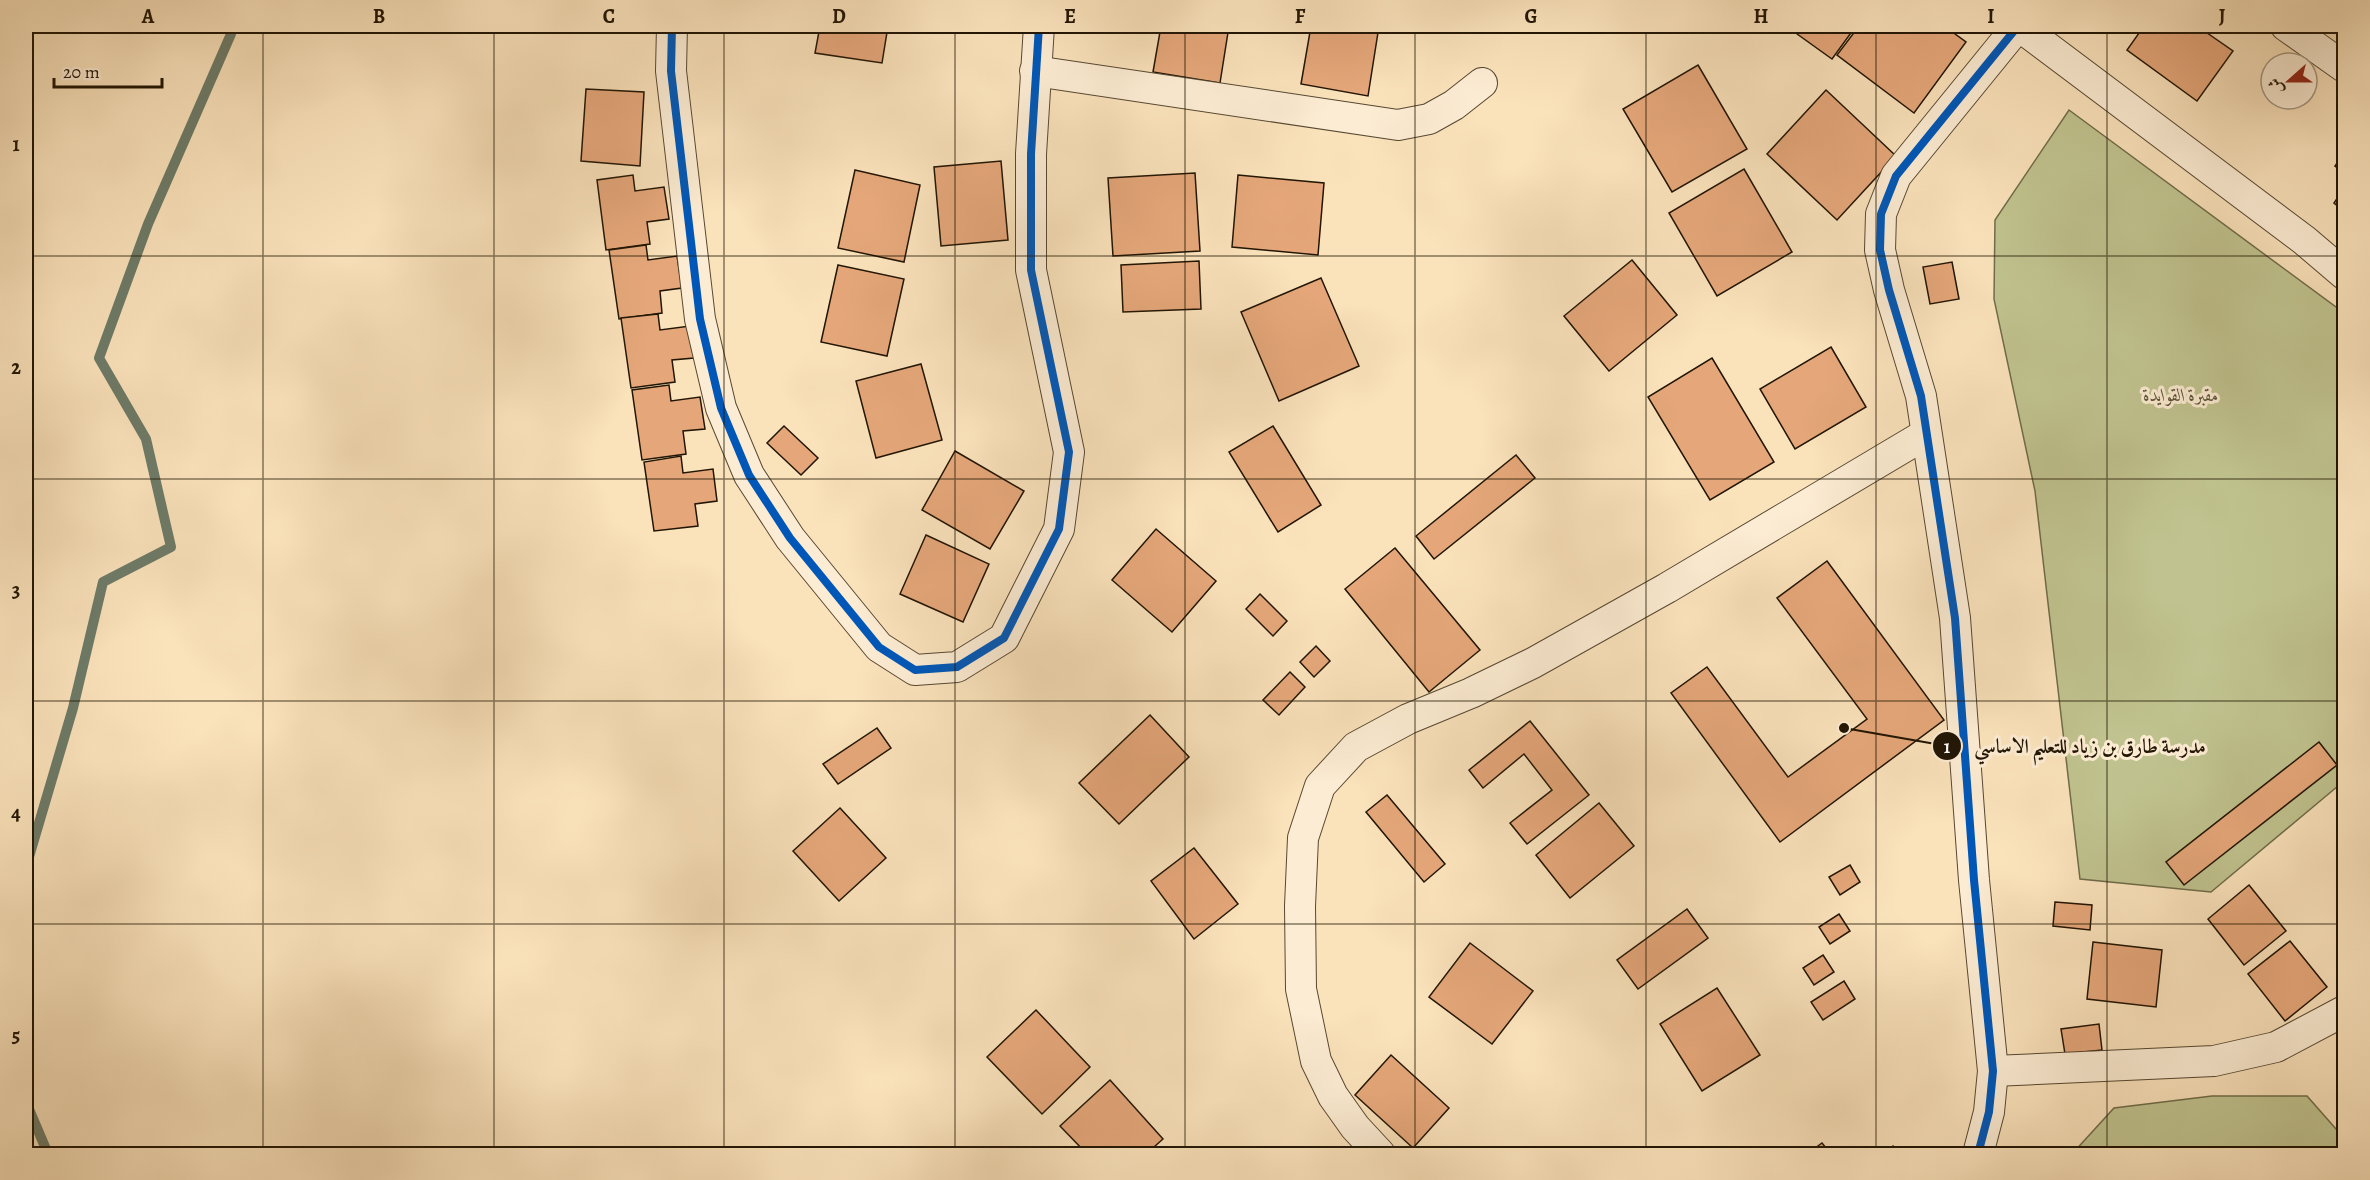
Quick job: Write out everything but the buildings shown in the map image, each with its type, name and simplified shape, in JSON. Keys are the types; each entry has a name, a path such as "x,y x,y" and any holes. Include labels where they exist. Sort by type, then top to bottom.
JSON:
{"street":[{"path":"672,26 671,71 700,319 722,408 749,475 790,538 879,647 915,670 957,667 1004,638 1059,529 1069,452 1031,270 1031,154 1039,26"},
{"path":"1978,1155 1989,1112 1993,1071 1974,879 1955,618 1921,396 1889,290 1880,250 1881,214 1896,176 2018,26 2304,240 2344,274"},
{"path":"2286,26 2344,67"},
{"path":"1035,71 1398,125 1428,119 1454,105 1482,83"},
{"path":"1380,1155 1355,1127 1333,1096 1316,1061 1301,989 1300,906 1303,838 1320,786 1356,747 1408,719 1471,693 1533,663 1677,582 1926,434"},
{"path":"1993,1071 2214,1061 2276,1047 2344,1011"}],"green space":[{"name":"مقبرة القوايدة","path":"2069,110 2344,313 2344,781 2211,892 2080,879 2035,491 1994,299 1995,220"},
{"path":"2212,1096 2307,1096 2344,1138 2344,1154 2072,1154 2114,1108"}],"waterway":[{"path":"26,867 73,708 103,582 171,547 146,439 99,358 148,224 231,34 232,26"},
{"path":"26,1102 48,1154"}],"cycle path":[{"path":"672,26 671,71 700,319 721,408 749,475 790,538 879,647 915,670 957,667 1004,638 1059,529 1069,452 1031,270 1031,154 1039,26"},
{"path":"1978,1154 1989,1112 1993,1071 1974,880 1955,618 1921,396 1889,290 1880,250 1881,214 1896,176 2018,26"}],"place":[{"name":"مدرسة طارق بن زياد للتعليم الاساسي","path":"1844,728"}]}
